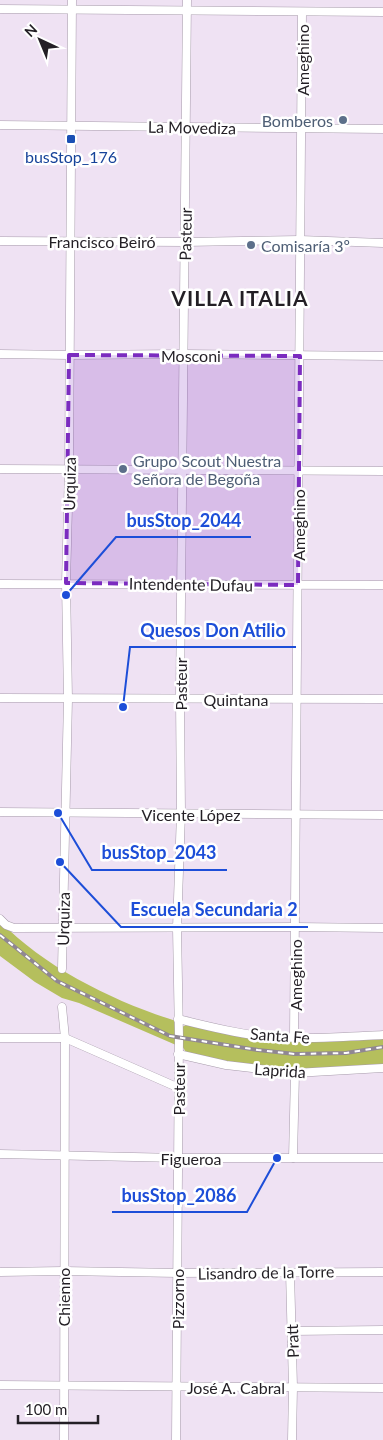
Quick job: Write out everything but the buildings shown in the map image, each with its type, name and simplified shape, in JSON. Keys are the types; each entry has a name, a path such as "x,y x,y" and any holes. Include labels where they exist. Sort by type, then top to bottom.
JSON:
{"street":[{"name":"Urquiza","path":"62,969 68,699 66,583 69,469 72,0"},
{"name":"Pasteur","path":"178,1158 177,928 181,813 180,699 188,0"},
{"path":"0,9 383,12"},
{"name":"Ameghino","path":"294,1038 302,12"},
{"name":"La Movediza","path":"0,125 383,129"},
{"name":"Francisco Beiró","path":"0,241 185,242 300,240 383,243"},
{"name":"Mosconi","path":"0,354 383,356"},
{"path":"0,469 383,471"},
{"name":"Intendente Dufau","path":"0,584 383,585"},
{"name":"Quintana","path":"0,698 383,700"},
{"name":"Vicente López","path":"0,812 383,815"},
{"path":"0,918 6,925 14,928 295,926 383,928"},
{"path":"62,1007 65,1038 64,1155"},
{"name":"Santa Fe","path":"178,1019 260,1036 321,1038 383,1034"},
{"path":"0,1038 65,1038 179,1088"},
{"name":"Laprida","path":"178,1054 226,1065 295,1073 383,1068"},
{"path":"293,1158 295,1073"},
{"name":"Figueroa","path":"0,1154 178,1158 383,1158"},
{"name":"Chienno","path":"64,1155 64,1440"},
{"name":"Pizzorno","path":"176,1440 178,1158"},
{"name":"Lisandro de la Torre","path":"0,1272 383,1272"},
{"name":"Pratt","path":"290,1272 293,1387 292,1440"},
{"path":"291,1331 383,1330"},
{"name":"José A. Cabral","path":"0,1385 383,1388"}],"highlighted area":[{"path":"69,355 300,356 298,585 66,583"}],"green space":[{"path":"0,921 38,954 82,982 129,1004 176,1021 176,1045 79,1003 62,998 35,982 0,956"},
{"path":"188,1024 258,1038 383,1036 383,1065 302,1071 227,1063 187,1054 181,1044 182,1027"}],"railway":[{"path":"0,935 57,981 170,1036 295,1054 346,1053 383,1047"}],"place":[{"name":"Bomberos","path":"343,120"},
{"name":"busStop_176","path":"71,139"},
{"name":"Comisaría 3º","path":"251,245"},
{"name":"Grupo Scout Nuestra Señora de Begoña","path":"123,469"},
{"name":"busStop_2044","path":"66,595"},
{"name":"Quesos Don Atilio","path":"123,707"},
{"name":"busStop_2043","path":"58,813"},
{"name":"Escuela Secundaria 2","path":"60,862"},
{"name":"busStop_2086","path":"277,1158"}],"district":[{"name":"VILLA ITALIA","path":"240,297"}]}
